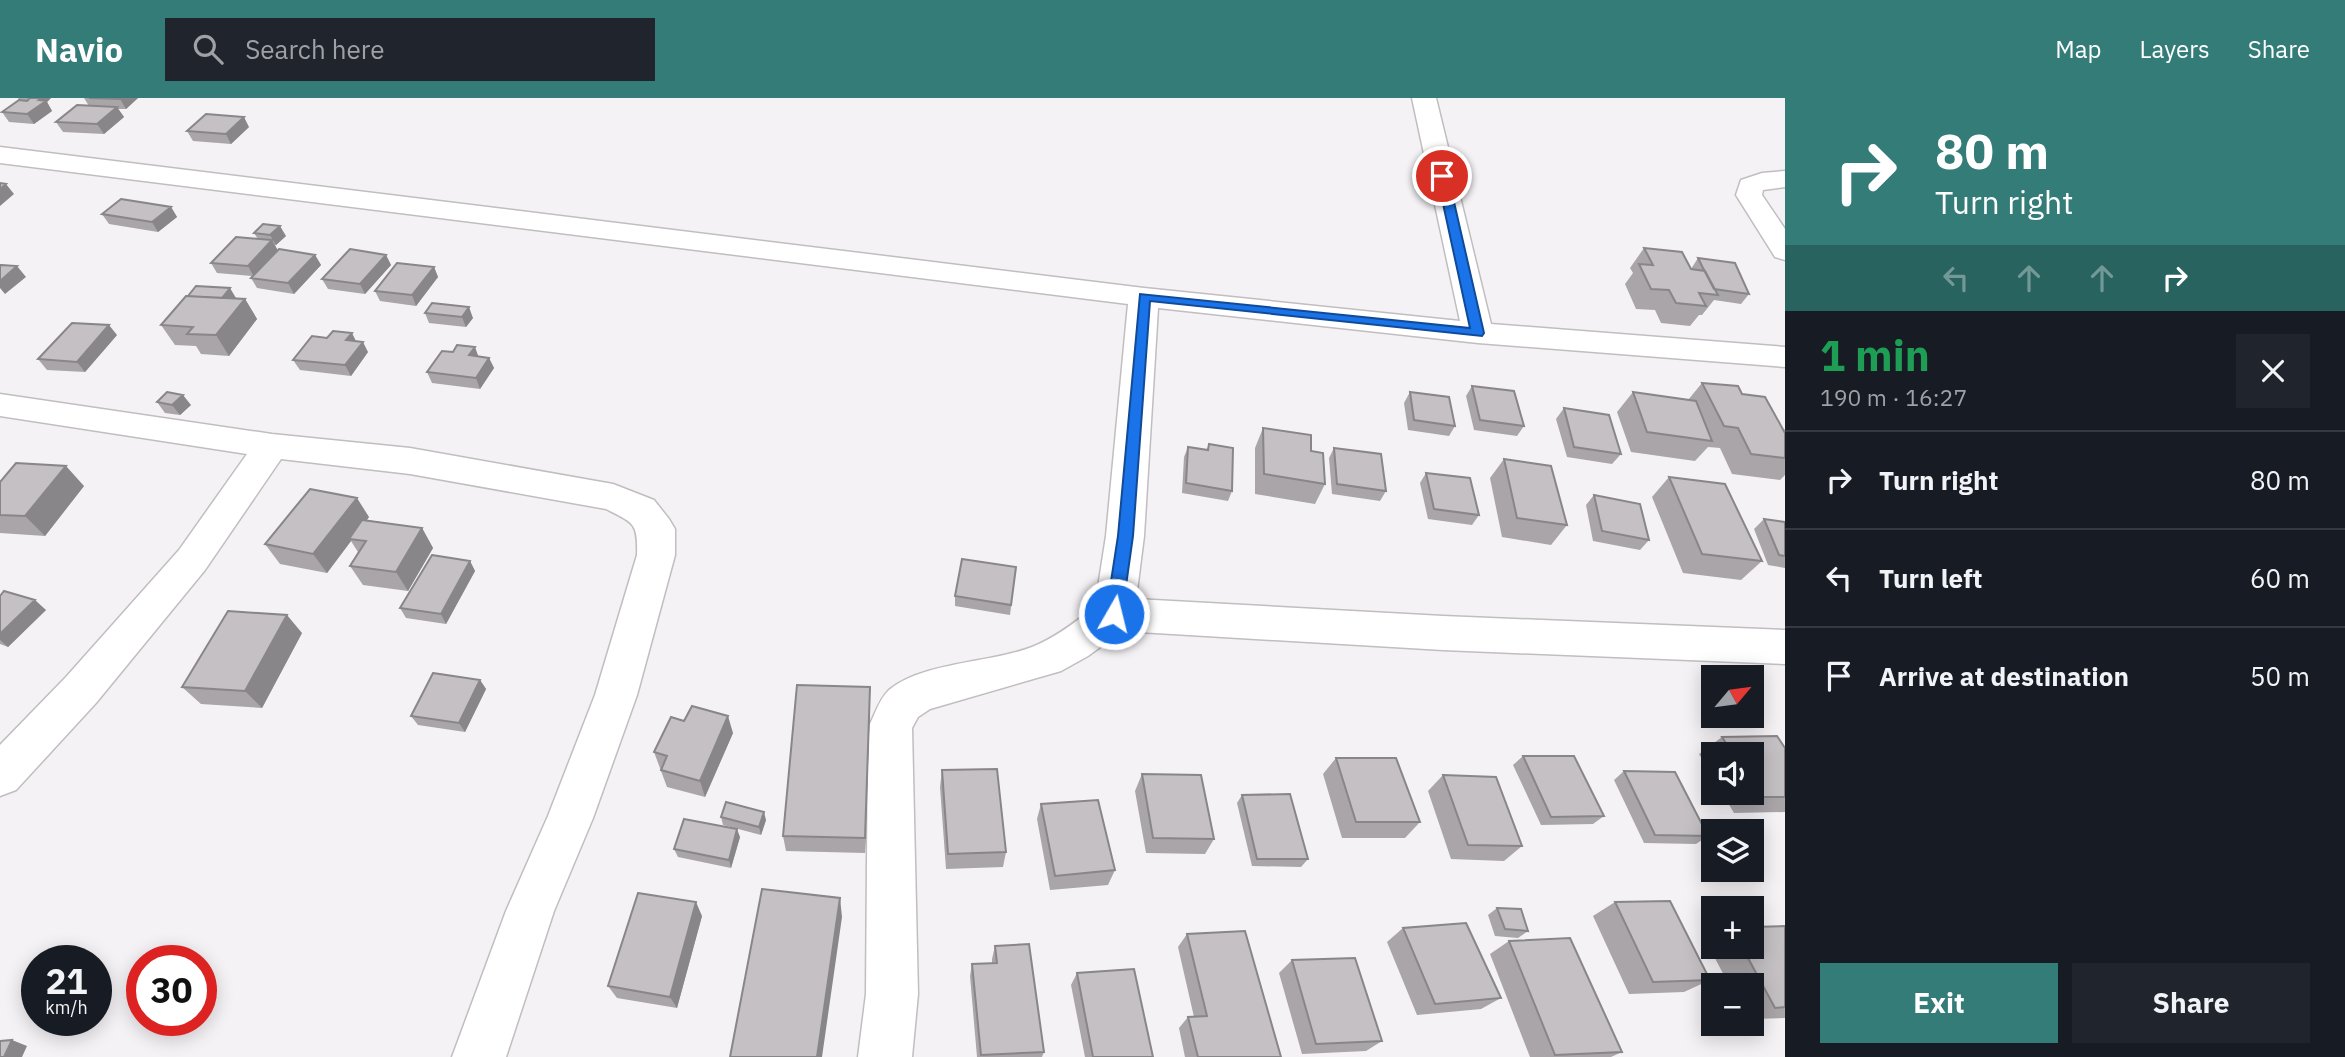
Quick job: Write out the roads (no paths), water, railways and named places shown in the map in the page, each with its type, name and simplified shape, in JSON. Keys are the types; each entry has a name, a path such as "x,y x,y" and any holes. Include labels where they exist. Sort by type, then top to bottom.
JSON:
{"street":[{"path":"1424,98 1478,333"},
{"path":"0,155 1144,297 1478,333 1785,357"},
{"path":"1785,178 1762,181 1751,186 1749,195 1785,251"},
{"path":"885,1057 892,994 890,728 902,705 933,690 987,678 1046,659 1086,638 1114,614 1125,536 1144,297"},
{"path":"0,405 272,446 410,461 613,497 641,510 656,529 656,555 616,695 570,818 530,911 479,1057"},
{"path":"0,776 80,690 192,560 272,446"},
{"path":"1114,614 1443,633 1785,647"}]}
